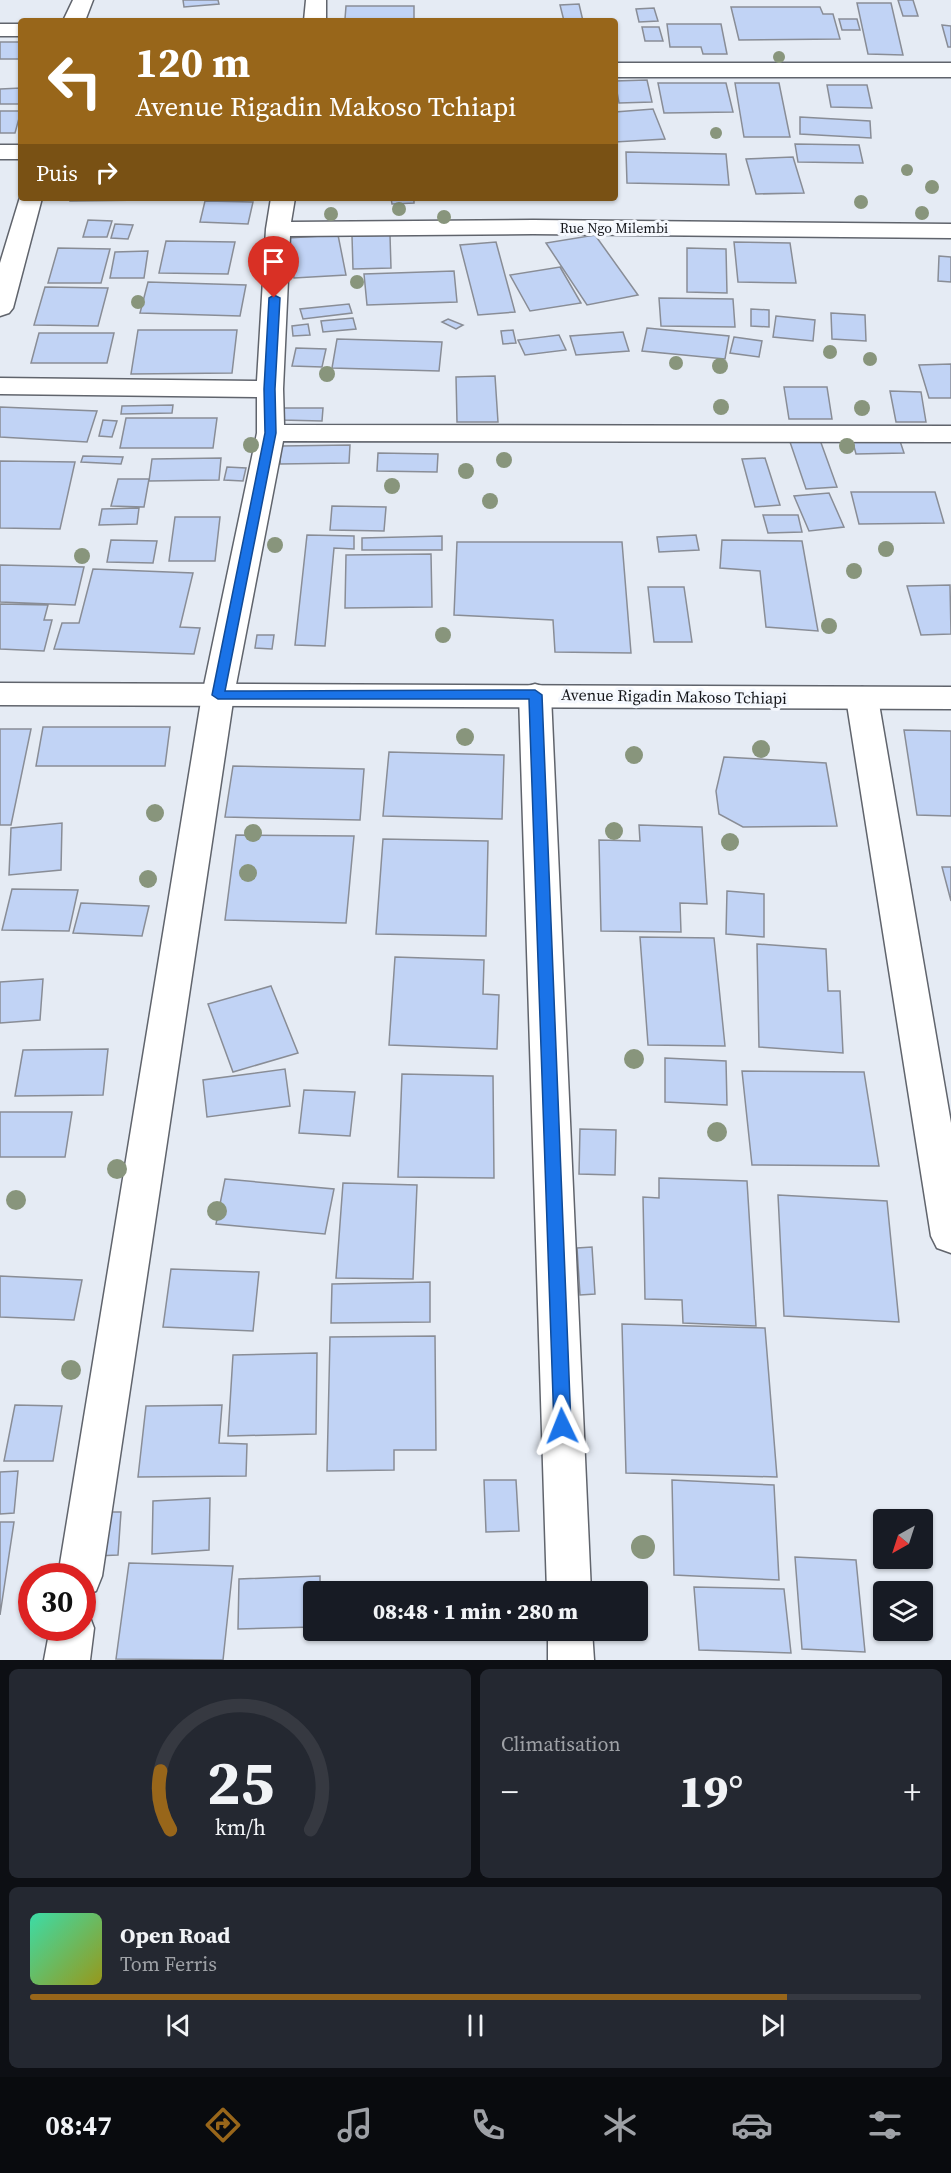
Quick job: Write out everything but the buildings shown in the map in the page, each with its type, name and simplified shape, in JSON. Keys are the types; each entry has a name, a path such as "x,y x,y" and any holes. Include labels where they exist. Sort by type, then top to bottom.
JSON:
{"street":[{"path":"75,18 83,0"},
{"path":"315,18 316,0"},
{"path":"0,30 18,30"},
{"path":"618,70 951,70"},
{"path":"0,152 18,152"},
{"path":"0,308 29,201"},
{"path":"82,1563 218,695 271,433 270,389 278,229 283,201"},
{"name":"Rue Ngo Milembi","path":"278,229 544,227 951,231"},
{"path":"0,386 270,389"},
{"path":"271,433 951,434"},
{"name":"Avenue Rigadin Makoso Tchiapi","path":"0,694 951,698"},
{"path":"535,695 569,1581"},
{"path":"862,698 951,1236"},
{"path":"67,1660 70,1641"},
{"path":"570,1641 571,1660"}],"route":[{"path":"274,298 270,389 271,433 218,695 535,695 562,1426"}]}
